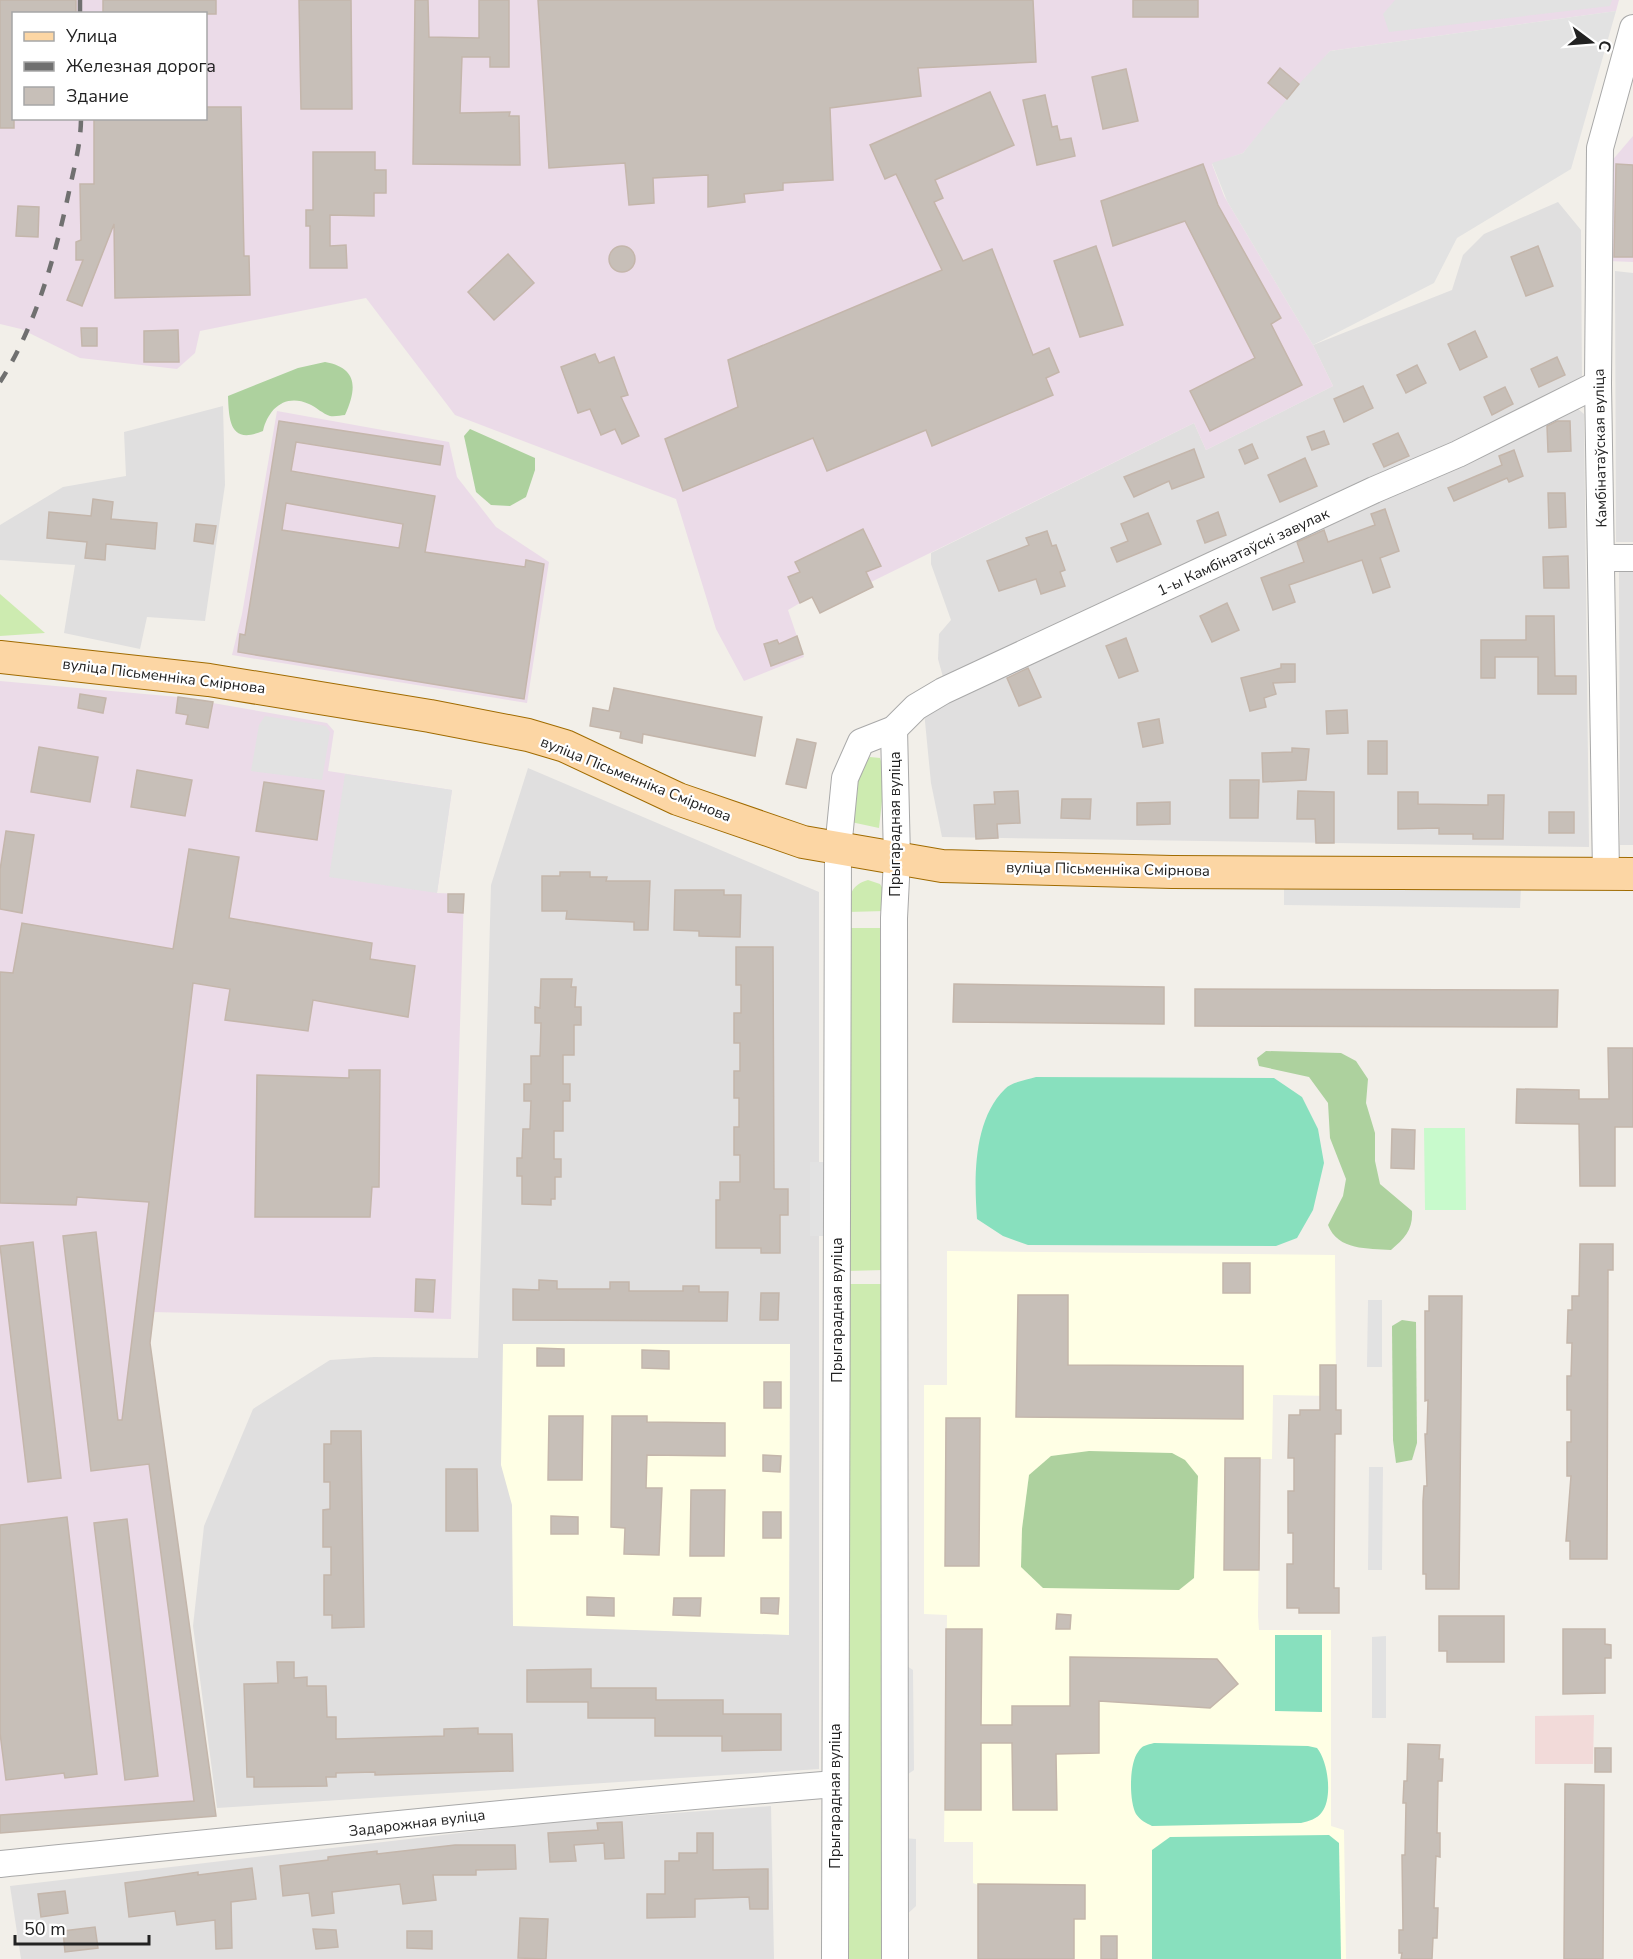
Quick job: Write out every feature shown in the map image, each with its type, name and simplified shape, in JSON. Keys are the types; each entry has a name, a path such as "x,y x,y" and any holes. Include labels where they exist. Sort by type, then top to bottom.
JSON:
{"main road":[{"name":"вуліца Пісьменніка Смірнова","path":"0,657 209,680 430,716 528,735 564,746 678,799 802,843 942,866 1172,872 1620,874"}],"street":[{"name":"Камбінатаўская вуліца","path":"1620,874 1603,558 1598,384 1600,148 1633,28"},
{"name":"1-ы Камбінатаўскі завулак","path":"894,729 916,707 943,691 1374,490 1458,454 1598,384"},
{"path":"1603,558 1633,558"},
{"name":"Прыгарадная вуліца","path":"835,1959 838,849 845,778 861,742 894,729 897,859 894,918 894,1959"},
{"name":"Задарожная вуліца","path":"0,1864 341,1831 544,1808 835,1785"}],"shaded area":[{"path":"0,0 1619,0 1616,11 1330,51 1243,153 1212,164 1224,196 1313,345 1333,386 1206,450 1194,423 871,582 873,587 820,613 812,597 800,603 788,610 804,657 744,681 716,629 676,499 455,415 366,298 200,331 195,353 177,369 80,358 21,329 0,324"},
{"path":"1395,0 1612,0 1610,6 1389,32 1383,14"},
{"path":"1616,11 1571,169 1457,238 1434,283 1313,345 1227,201 1212,163 1243,153 1299,84 1330,51"},
{"path":"1633,136 1633,262 1608,261 1610,163"},
{"path":"1558,202 1581,230 1582,385 943,677 938,659 939,634 951,620 931,564 931,553 1194,423 1206,450 1333,386 1313,345 1452,290 1463,255 1484,234"},
{"path":"1615,271 1633,273 1633,542 1616,542"},
{"path":"223,406 225,485 205,621 147,617 140,649 64,633 75,565 0,560 0,525 63,487 126,476 124,432"},
{"path":"1577,408 1584,414 1589,847 942,837 931,783 924,711"},
{"path":"277,411 449,442 457,477 496,527 549,562 527,703 232,655 242,614"},
{"path":"1619,572 1633,572 1633,845 1620,845"},
{"path":"0,681 178,697 327,723 334,731 328,771 452,790 437,893 464,894 451,1319 152,1312 150,1343 216,1816 0,1833"},
{"path":"265,716 326,726 330,732 322,780 251,771 259,725"},
{"path":"528,768 819,892 819,1769 217,1808 193,1626 204,1526 253,1409 330,1360 374,1357 478,1358 491,885"},
{"path":"345,774 452,790 437,893 329,877"},
{"path":"1284,886 1521,889 1520,908 1284,905"},
{"path":"810,1162 828,1162 828,1236 810,1236"},
{"path":"947,1251 1335,1255 1336,1396 1273,1395 1272,1459 1260,1459 1258,1616 1259,1630 1331,1630 1331,1826 1344,1830 1346,1959 978,1959 978,1885 973,1883 973,1842 944,1842 947,1615 924,1614 924,1385 947,1385"},
{"path":"1368,1300 1382,1300 1382,1367 1367,1367"},
{"path":"503,1344 790,1344 789,1635 513,1626 512,1505 501,1465"},
{"path":"1369,1467 1383,1467 1382,1570 1368,1570"},
{"path":"1386,1636 1386,1718 1372,1718 1372,1637"},
{"path":"902,1663 913,1670 914,1770 902,1778"},
{"path":"1594,1715 1593,1764 1535,1764 1535,1716"},
{"path":"771,1806 774,1959 21,1959 10,1886 552,1822"},
{"path":"903,1838 916,1839 916,1906 903,1918"}],"green space":[{"path":"325,362 344,369 352,381 352,396 345,415 330,416 309,404 292,400 273,410 263,431 244,435 238,433 234,428 229,414 228,396 298,368"},
{"path":"470,429 535,458 535,470 526,497 510,506 491,505 476,492 464,436"},
{"path":"0,594 45,633 0,636"},
{"path":"870,757 880,758 885,774 879,828 851,822 857,778 864,763"},
{"path":"868,880 880,884 883,889 885,911 848,912 854,888"},
{"path":"848,928 886,928 884,1270 847,1271"},
{"path":"1266,1051 1341,1053 1356,1061 1368,1079 1366,1103 1375,1133 1375,1161 1380,1184 1412,1211 1407,1233 1391,1250 1355,1247 1339,1240 1333,1233 1328,1225 1343,1196 1346,1179 1330,1138 1328,1103 1309,1077 1259,1066 1257,1058"},
{"path":"1036,1077 1274,1078 1302,1097 1318,1129 1324,1163 1313,1210 1297,1238 1276,1246 1028,1245 1003,1236 977,1219 976,1168 981,1133 994,1102 1005,1089 1015,1083"},
{"path":"1424,1128 1465,1128 1466,1210 1425,1210"},
{"path":"849,1284 883,1284 883,1959 846,1959"},
{"path":"1402,1320 1416,1322 1417,1443 1412,1460 1396,1463 1393,1440 1392,1326"},
{"path":"1089,1451 1172,1453 1185,1460 1198,1476 1194,1578 1179,1590 1043,1588 1021,1567 1022,1529 1029,1475 1051,1456"},
{"path":"1275,1635 1322,1635 1322,1712 1275,1711"},
{"path":"1154,1743 1317,1748 1324,1762 1328,1780 1325,1806 1318,1816 1301,1823 1152,1826 1136,1814 1132,1801 1131,1783 1133,1765 1138,1752 1143,1747"},
{"path":"1329,1835 1339,1843 1341,1959 1152,1959 1152,1850 1170,1837"}],"building":[{"path":"0,0 76,0 76,12 12,12 12,120 14,120 14,128 0,128"},
{"path":"103,0 216,0 216,14 207,14 207,12 103,12"},
{"path":"299,0 351,0 352,109 301,109"},
{"path":"415,0 428,0 429,37 479,38 479,0 509,0 509,67 490,67 490,57 462,57 460,113 510,112 509,116 519,116 520,165 413,164"},
{"path":"538,0 1033,0 1036,62 918,68 921,96 830,108 833,180 783,183 783,190 744,194 745,202 708,207 708,175 653,178 654,203 629,205 625,163 549,168"},
{"path":"1133,0 1198,0 1198,17 1133,17"},
{"path":"1280,68 1299,84 1287,99 1268,83"},
{"path":"1126,69 1138,121 1103,129 1092,77"},
{"path":"990,92 1014,145 935,180 943,198 934,202 963,261 992,249 1033,355 1049,348 1059,372 1046,378 1053,395 932,446 926,430 827,471 813,438 683,491 665,439 738,407 728,360 942,270 896,174 885,179 870,145"},
{"path":"1045,95 1052,127 1057,126 1060,140 1071,138 1075,156 1037,165 1023,100"},
{"path":"207,107 241,107 244,256 249,256 250,295 115,298 114,224 82,306 67,300 83,260 76,260 76,242 81,240 80,184 94,184 94,120 207,120"},
{"path":"313,152 375,152 375,170 386,170 386,193 374,193 374,216 330,215 330,246 346,245 347,268 310,268 310,226 306,226 306,210 313,210"},
{"path":"1203,164 1218,205 1281,318 1271,324 1302,385 1210,431 1190,391 1255,358 1185,221 1113,246 1101,201"},
{"path":"1616,164 1633,165 1633,257 1614,257"},
{"path":"18,206 39,207 38,237 16,236"},
{"path":"622,246 631,250 635,259 631,268 622,272 613,268 609,259 613,250"},
{"path":"1096,246 1123,325 1080,337 1054,261"},
{"path":"1538,246 1553,286 1526,296 1511,257"},
{"path":"508,254 534,283 494,320 468,292"},
{"path":"81,328 97,328 97,346 82,346"},
{"path":"178,330 179,362 144,362 144,331"},
{"path":"1475,331 1487,357 1460,370 1448,344"},
{"path":"595,354 599,363 614,357 628,395 621,397 639,436 622,444 615,429 601,435 590,409 578,413 561,367"},
{"path":"1557,357 1565,375 1539,387 1531,369"},
{"path":"1417,365 1426,383 1406,393 1397,375"},
{"path":"1363,386 1373,408 1344,422 1334,399"},
{"path":"1505,387 1513,404 1492,415 1484,397"},
{"path":"279,421 443,446 440,465 296,442 291,471 435,496 425,552 525,567 526,560 544,564 524,699 238,652 240,634 245,635","holes":["286,503 403,524 399,548 282,530"]},
{"path":"1557,421 1570,421 1571,451 1548,452 1547,426"},
{"path":"1324,431 1329,444 1312,450 1307,437"},
{"path":"1398,433 1409,456 1384,467 1373,444"},
{"path":"1252,444 1258,458 1245,464 1239,450"},
{"path":"1194,449 1204,477 1172,489 1169,481 1134,497 1124,477"},
{"path":"1514,450 1523,476 1509,482 1507,478 1454,501 1448,488 1502,465 1499,456"},
{"path":"1305,458 1317,486 1280,502 1268,475"},
{"path":"1548,493 1565,493 1566,527 1549,528"},
{"path":"93,499 113,502 111,519 157,523 155,549 106,544 105,560 85,558 87,542 47,538 49,512 91,516"},
{"path":"1385,509 1399,551 1380,558 1390,587 1373,593 1362,560 1289,585 1295,602 1273,610 1261,578 1304,562 1297,542 1324,530 1328,542 1375,525 1371,514"},
{"path":"1218,512 1226,535 1205,543 1197,521"},
{"path":"1148,513 1161,544 1117,562 1111,548 1128,541 1121,524"},
{"path":"196,524 216,526 213,544 194,541"},
{"path":"863,529 881,566 866,572 873,587 820,613 812,597 800,603 788,577 800,572 795,562"},
{"path":"1047,531 1052,546 1056,545 1065,570 1060,572 1065,586 1041,594 1036,579 999,591 987,561 1029,545 1026,538"},
{"path":"1568,556 1569,588 1544,588 1543,557"},
{"path":"1227,603 1239,630 1212,642 1200,616"},
{"path":"1526,616 1554,616 1555,676 1576,676 1576,694 1538,694 1538,657 1495,657 1495,678 1481,678 1481,640 1526,640"},
{"path":"797,636 803,654 771,666 764,644 777,640 779,644"},
{"path":"1126,638 1138,671 1119,678 1106,646"},
{"path":"1281,664 1295,664 1295,682 1273,683 1276,694 1264,698 1266,707 1250,711 1241,678 1281,668"},
{"path":"1028,668 1041,697 1019,706 1007,678"},
{"path":"614,688 762,717 755,756 643,734 642,743 620,738 621,732 590,726 593,708 609,711"},
{"path":"80,694 106,698 103,713 78,708"},
{"path":"178,697 213,702 208,728 186,724 188,715 176,713"},
{"path":"1347,710 1348,733 1327,734 1326,711"},
{"path":"1159,719 1163,743 1143,747 1138,723"},
{"path":"797,739 816,743 806,788 786,784"},
{"path":"1368,741 1387,741 1387,774 1368,774"},
{"path":"39,747 98,757 90,802 31,792"},
{"path":"1292,748 1309,749 1306,780 1263,782 1262,753 1292,752"},
{"path":"137,770 192,780 185,816 131,807"},
{"path":"1230,780 1259,780 1258,818 1230,818"},
{"path":"264,782 324,791 317,840 256,831"},
{"path":"1018,791 1020,823 997,824 998,838 976,839 974,805 995,804 994,792"},
{"path":"1298,791 1334,792 1334,843 1316,843 1315,819 1297,819"},
{"path":"1398,792 1418,792 1418,804 1488,805 1488,795 1504,795 1503,839 1473,839 1473,834 1439,834 1439,828 1398,829"},
{"path":"1062,799 1091,799 1090,819 1061,818"},
{"path":"1170,802 1170,824 1137,825 1137,803"},
{"path":"1549,812 1574,812 1574,833 1549,833"},
{"path":"6,831 34,835 22,913 0,909 0,870"},
{"path":"189,849 239,857 229,918 372,943 370,959 415,966 408,1017 313,1000 308,1031 225,1020 230,989 193,983 150,1343 216,1816 0,1833 0,1815 194,1801 149,1464 91,1471 63,1236 96,1232 118,1420 122,1420 149,1202 77,1197 76,1205 0,1203 0,972 13,973 22,923 173,949"},
{"path":"560,872 590,872 590,877 607,877 606,881 650,881 648,930 634,930 634,922 566,919 567,911 542,911 542,876 560,876"},
{"path":"675,890 724,890 724,895 741,895 740,937 699,936 699,931 674,930"},
{"path":"448,894 464,894 463,913 448,912"},
{"path":"736,947 773,947 774,1189 788,1189 788,1215 780,1215 780,1253 761,1253 761,1248 716,1248 716,1200 720,1200 720,1182 740,1182 740,1155 734,1155 734,1127 739,1127 739,1098 734,1098 734,1071 740,1071 740,1043 734,1043 734,1013 741,1013 741,985 736,985"},
{"path":"541,979 572,979 571,987 576,987 575,1007 581,1007 581,1025 574,1025 574,1055 563,1055 563,1084 570,1084 570,1101 563,1101 563,1131 554,1131 554,1159 561,1159 561,1177 555,1177 555,1199 551,1199 551,1205 522,1204 522,1176 517,1176 517,1158 522,1158 523,1129 530,1129 531,1101 524,1101 524,1084 531,1084 531,1056 540,1056 541,1023 535,1023 535,1007 540,1008"},
{"path":"954,984 1164,987 1164,1024 953,1022"},
{"path":"1195,989 1558,990 1557,1027 1195,1026"},
{"path":"1608,1048 1633,1048 1633,1127 1615,1127 1615,1186 1580,1186 1579,1124 1516,1123 1517,1089 1579,1090 1579,1099 1609,1099"},
{"path":"349,1070 380,1070 379,1187 372,1187 370,1217 255,1217 257,1075 349,1078"},
{"path":"1392,1129 1415,1130 1414,1169 1391,1168"},
{"path":"33,1242 61,1478 28,1482 0,1246"},
{"path":"1580,1244 1613,1244 1613,1270 1608,1270 1607,1559 1570,1559 1570,1541 1566,1541 1571,1476 1567,1476 1567,1442 1571,1442 1571,1410 1567,1410 1567,1376 1571,1376 1572,1343 1567,1343 1568,1310 1572,1310 1572,1296 1579,1296"},
{"path":"1223,1263 1250,1263 1250,1293 1223,1293"},
{"path":"416,1279 435,1280 433,1312 415,1311"},
{"path":"539,1280 557,1281 557,1289 610,1289 610,1282 629,1282 629,1291 683,1291 683,1286 699,1286 699,1292 728,1292 727,1321 513,1320 513,1289 539,1290"},
{"path":"761,1293 779,1293 778,1320 760,1320"},
{"path":"1018,1295 1068,1295 1068,1365 1243,1366 1243,1419 1016,1417"},
{"path":"1429,1296 1462,1296 1459,1589 1426,1589 1426,1574 1423,1574 1423,1501 1424,1486 1427,1486 1425,1434 1427,1434 1428,1400 1425,1401 1425,1311 1429,1311"},
{"path":"537,1348 564,1349 564,1366 537,1366"},
{"path":"642,1350 669,1351 669,1369 642,1368"},
{"path":"1320,1365 1336,1365 1336,1410 1341,1410 1341,1434 1335,1434 1334,1588 1339,1588 1339,1613 1299,1613 1299,1608 1287,1608 1287,1564 1293,1564 1293,1533 1288,1533 1288,1491 1294,1491 1294,1458 1288,1458 1289,1415 1300,1415 1300,1410 1320,1410"},
{"path":"764,1382 781,1382 781,1408 764,1408"},
{"path":"549,1416 583,1416 582,1480 548,1480"},
{"path":"612,1416 647,1416 647,1422 725,1423 725,1456 647,1455 646,1488 662,1488 659,1555 624,1554 625,1528 611,1527"},
{"path":"946,1418 980,1418 979,1566 945,1566"},
{"path":"331,1431 361,1431 364,1627 332,1628 332,1615 324,1615 324,1575 331,1575 331,1547 323,1547 323,1510 330,1509 330,1482 324,1482 324,1444 331,1444"},
{"path":"763,1455 781,1456 780,1472 763,1471"},
{"path":"1225,1458 1260,1458 1259,1570 1224,1570"},
{"path":"446,1469 477,1469 478,1531 446,1531"},
{"path":"691,1490 725,1490 724,1556 690,1556"},
{"path":"763,1512 781,1512 781,1538 763,1538"},
{"path":"551,1516 578,1517 578,1534 551,1534"},
{"path":"67,1517 97,1774 65,1778 64,1773 6,1780 0,1733 0,1525"},
{"path":"127,1519 158,1776 125,1780 94,1523"},
{"path":"587,1597 614,1598 614,1616 587,1615"},
{"path":"674,1598 701,1598 700,1616 673,1615"},
{"path":"761,1598 779,1598 778,1614 761,1613"},
{"path":"1057,1614 1071,1615 1070,1629 1056,1629"},
{"path":"1439,1616 1504,1616 1504,1662 1447,1662 1447,1651 1439,1651"},
{"path":"946,1629 982,1629 981,1725 1012,1725 1012,1706 1070,1706 1070,1657 1217,1659 1238,1684 1210,1708 1099,1701 1099,1753 1056,1754 1057,1810 1013,1810 1012,1743 981,1743 981,1810 945,1810"},
{"path":"1563,1629 1605,1629 1605,1644 1611,1645 1611,1658 1605,1658 1605,1693 1563,1694"},
{"path":"277,1662 294,1662 294,1678 307,1677 307,1686 326,1686 327,1717 336,1717 336,1739 444,1736 444,1729 478,1728 478,1734 512,1734 513,1771 375,1775 375,1772 336,1773 336,1777 326,1777 327,1786 254,1787 254,1777 247,1777 244,1684 278,1683"},
{"path":"591,1669 591,1688 656,1688 656,1700 723,1700 723,1714 781,1714 781,1750 722,1751 722,1736 655,1736 655,1718 588,1718 588,1702 527,1702 527,1670"},
{"path":"1408,1744 1440,1745 1439,1759 1443,1759 1442,1781 1438,1781 1437,1833 1440,1833 1440,1857 1436,1856 1434,1908 1438,1908 1437,1938 1433,1938 1432,1959 1401,1959 1402,1953 1399,1953 1399,1930 1403,1930 1402,1855 1405,1855 1406,1803 1403,1803 1404,1781 1407,1781"},
{"path":"1595,1748 1611,1748 1611,1772 1595,1772"},
{"path":"1565,1784 1604,1785 1603,1959 1564,1959"},
{"path":"622,1822 624,1858 605,1859 604,1843 574,1845 576,1861 550,1862 548,1833 598,1830 597,1823"},
{"path":"697,1833 713,1833 713,1870 768,1869 768,1909 750,1909 749,1897 695,1899 695,1917 647,1918 647,1894 665,1894 665,1861 679,1861 679,1853 697,1853"},
{"path":"455,1845 515,1845 516,1869 476,1870 476,1875 433,1875 436,1900 403,1904 400,1884 332,1892 334,1913 312,1916 309,1893 283,1896 280,1866 377,1851 377,1854"},
{"path":"252,1868 256,1899 231,1902 232,1948 216,1949 215,1920 177,1925 175,1911 129,1917 125,1883 198,1872 198,1875"},
{"path":"978,1884 1085,1885 1085,1919 1074,1919 1074,1959 978,1959"},
{"path":"65,1891 68,1913 41,1917 38,1894"},
{"path":"520,1918 548,1919 546,1959 518,1958"},
{"path":"95,1927 98,1948 65,1952 63,1931"},
{"path":"313,1929 336,1930 338,1947 316,1949"},
{"path":"407,1931 432,1931 432,1949 407,1948"},
{"path":"1101,1936 1117,1936 1117,1959 1101,1959"}],"railway":[{"path":"80,0 80,12"},
{"path":"0,382 25,336 44,288 76,161 81,120"}]}
